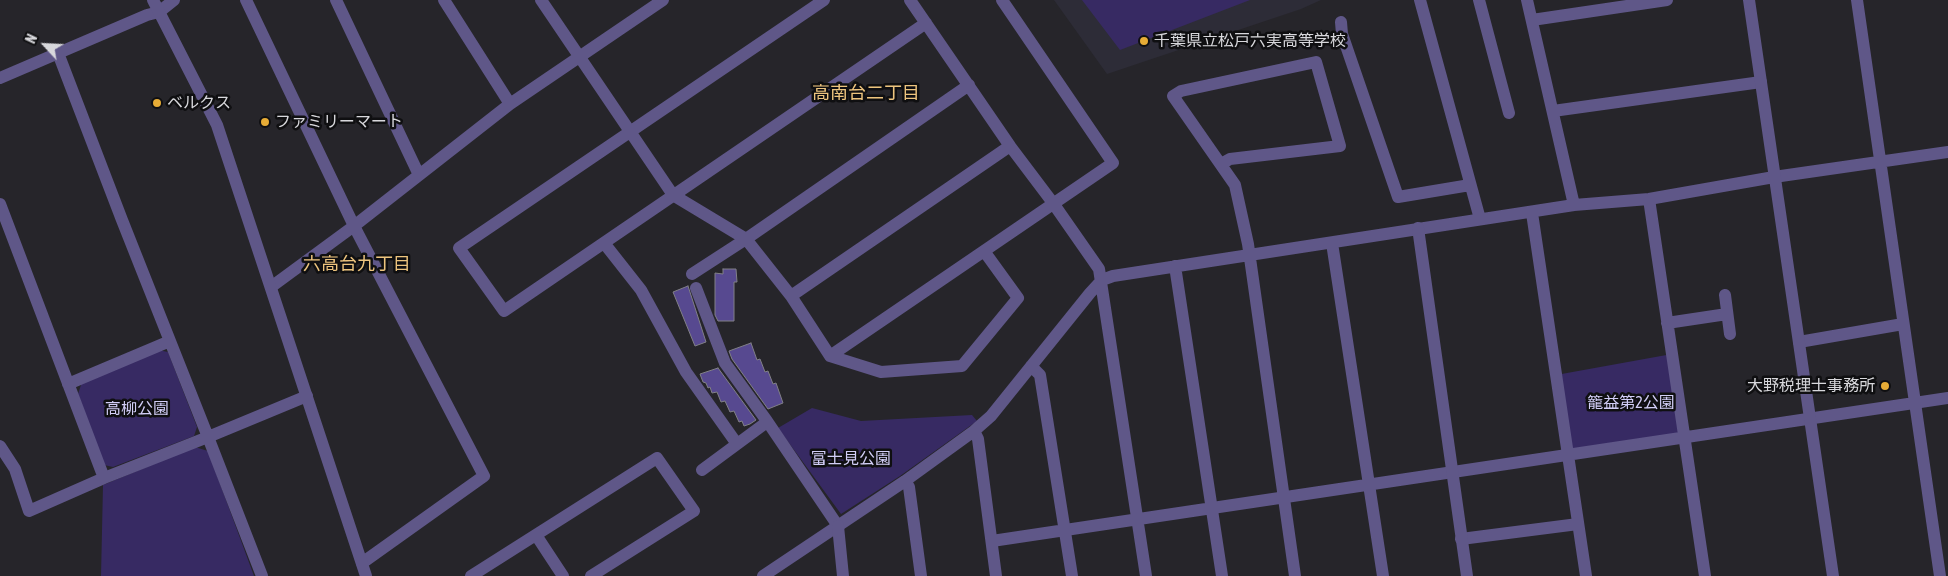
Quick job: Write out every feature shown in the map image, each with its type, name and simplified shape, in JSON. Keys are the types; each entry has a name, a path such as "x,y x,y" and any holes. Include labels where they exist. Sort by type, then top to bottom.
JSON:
{"street":[{"path":"153,0 217,125 366,576"},
{"path":"0,78 147,14 159,12 174,0"},
{"path":"246,0 354,226 484,476 362,563"},
{"path":"336,0 418,175"},
{"path":"444,0 510,104"},
{"path":"541,0 673,195 746,239 791,296 830,356 881,372 962,366 1018,298 984,251"},
{"path":"271,288 354,226 510,104 663,0"},
{"path":"824,0 459,248 504,311 926,23"},
{"path":"910,0 1010,146 1053,202 1098,268 1102,280 1146,576"},
{"path":"830,356 1053,202 1113,163 1002,0"},
{"path":"1420,0 1480,219"},
{"path":"1479,0 1509,113"},
{"path":"1527,0 1574,205"},
{"path":"1532,20 1667,0"},
{"path":"1749,0 1833,576"},
{"path":"1857,0 1940,576"},
{"path":"1341,22 1342,34 1398,197 1470,185"},
{"path":"58,53 262,576"},
{"path":"1221,164 1230,158 1340,146 1316,62 1181,91 1173,96 1235,185 1248,254 1295,576"},
{"path":"1553,111 1761,82"},
{"path":"692,274 746,239 969,85"},
{"path":"791,296 1010,146"},
{"path":"765,575 974,431 991,416 1102,280 1113,276 1418,228 1532,213 1574,205 1649,199 1774,177 1948,152"},
{"path":"1649,199 1705,576"},
{"path":"0,204 104,478"},
{"path":"1532,213 1586,576"},
{"path":"1418,228 1467,576"},
{"path":"604,243 641,290 686,372 737,444"},
{"path":"1332,243 1383,576"},
{"path":"1175,266 1222,576"},
{"path":"696,288 725,364 838,526 843,576"},
{"path":"1724,295 1730,334"},
{"path":"1667,322 1727,314"},
{"path":"1799,342 1903,324"},
{"path":"68,384 170,341"},
{"path":"1030,366 1040,375 1072,576"},
{"path":"0,446 15,469 29,511 104,478 306,396"},
{"path":"992,541 1948,398"},
{"path":"702,470 767,422"},
{"path":"974,431 978,439 996,576"},
{"path":"471,576 657,458 694,511 591,576"},
{"path":"905,480 910,487 921,576"},
{"path":"1461,539 1578,524"},
{"path":"536,535 563,576"}],"shaded area":[{"name":"千葉県立松戸六実高等学校","path":"1054,0 1321,0 1301,9 1107,74"}],"green space":[{"path":"1082,0 1250,0 1120,50"},
{"name":"高柳公園","path":"158,350 168,352 197,427 194,436 113,467 104,465 78,394 82,382"},
{"name":"籠益第2公園","path":"1672,354 1684,437 1568,455 1556,375"},
{"name":"富士見公園","path":"812,408 861,421 972,415 977,421 900,476 841,514 778,428"},
{"path":"195,447 208,451 254,576 101,576 103,485"}],"building":[{"path":"723,269 736,269 734,321 718,321 715,315 715,273 723,274"},
{"path":"688,286 706,342 695,346 673,292"},
{"path":"751,343 757,360 760,359 765,372 768,371 773,384 776,383 783,403 768,409 732,359 729,351"},
{"path":"718,368 756,420 750,424 744,426 742,421 739,422 734,411 730,412 725,401 721,402 717,392 712,393 710,387 708,388 706,383 703,382 700,374"}],"place":[{"name":"千葉県立松戸六実高等学校","path":"1144,41"},
{"name":"ベルクス","path":"157,103"},
{"name":"ファミリーマート","path":"265,122"},
{"name":"大野税理士事務所","path":"1885,386"}],"district":[{"name":"高南台二丁目","path":"866,93"},
{"name":"六高台九丁目","path":"357,264"}]}
